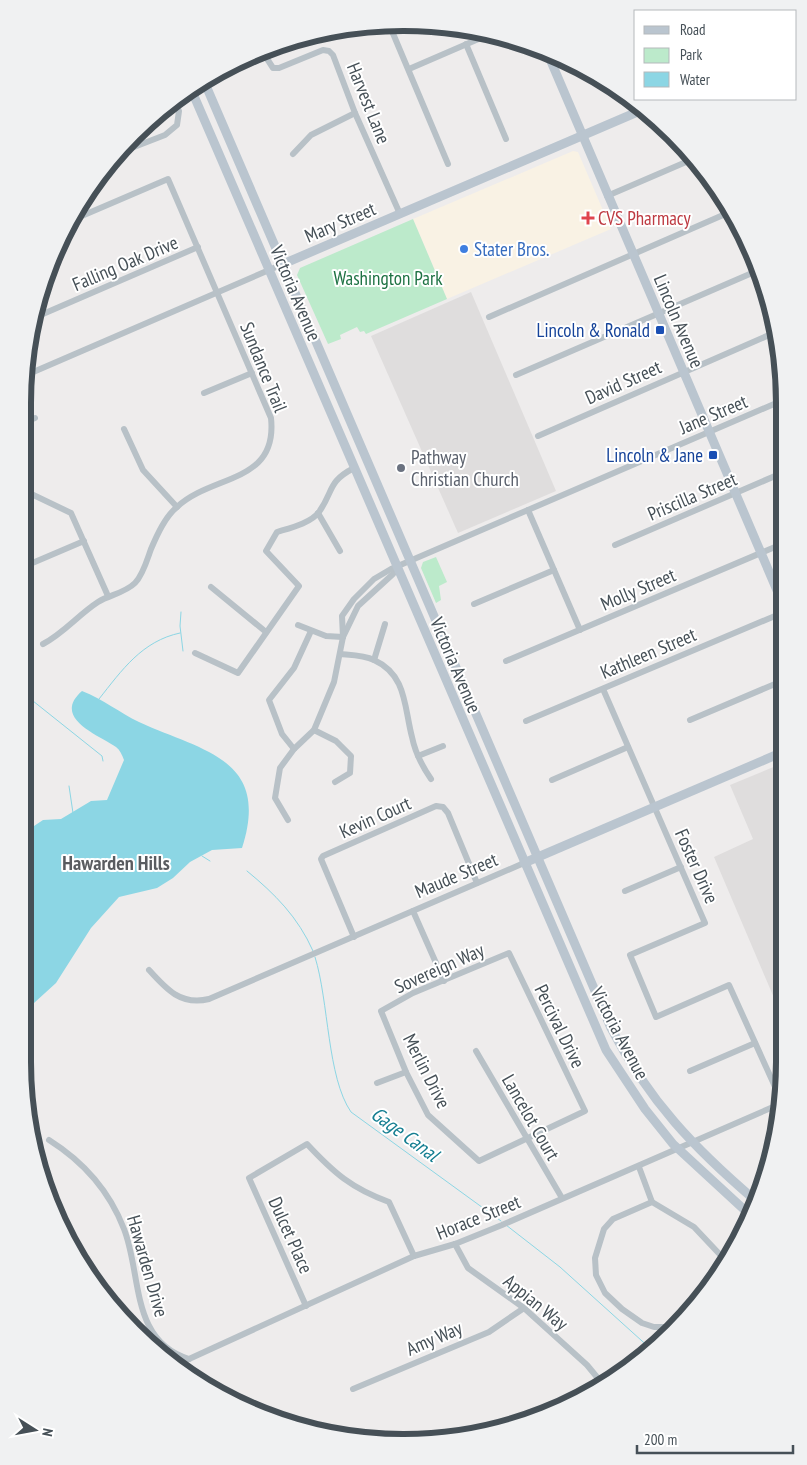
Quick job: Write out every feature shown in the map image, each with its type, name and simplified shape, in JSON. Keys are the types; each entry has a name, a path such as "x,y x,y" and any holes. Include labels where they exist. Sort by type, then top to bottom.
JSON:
{"main road":[{"name":"Lincoln Avenue","path":"551,62 776,588"},
{"name":"Victoria Avenue","path":"207,88 611,1028 627,1058 666,1115 692,1143 750,1196"},
{"name":"Victoria Avenue","path":"194,96 606,1050 645,1109 678,1149 744,1210"},
{"name":"Mary Street","path":"283,264 636,113"},
{"name":"Maude Street","path":"524,863 776,755"}],"street":[{"path":"392,31 448,164"},
{"path":"408,69 479,39"},
{"path":"466,44 506,139"},
{"name":"Harvest Lane","path":"266,58 273,68 279,68 323,50 329,51 333,55 400,214"},
{"path":"133,147 166,135 177,125 179,111 177,108"},
{"path":"293,154 312,135 356,113"},
{"path":"607,196 686,162"},
{"name":"Sundance Trail","path":"44,644 60,634 95,604 135,583 163,525 177,507 194,495 258,464 266,453 272,431 271,418 168,179 82,215"},
{"path":"489,317 724,214"},
{"name":"Falling Oak Drive","path":"42,314 198,247"},
{"name":"Mary Street","path":"33,372 283,264"},
{"path":"516,375 752,273"},
{"name":"David Street","path":"538,436 770,335"},
{"path":"204,393 252,373"},
{"name":"Jane Street","path":"314,730 334,682 343,637 342,616 354,599 374,579 409,561 776,402"},
{"path":"31,420 35,418"},
{"path":"124,429 143,470 177,507"},
{"path":"194,653 238,673 299,586 266,551 277,532 297,526 318,513 338,478 354,468"},
{"name":"Priscilla Street","path":"615,546 776,476"},
{"path":"31,494 71,513 108,596"},
{"path":"528,510 580,630"},
{"path":"318,513 340,551"},
{"path":"31,564 84,541"},
{"name":"Molly Street","path":"506,661 776,547"},
{"path":"474,604 554,570"},
{"path":"211,587 266,632"},
{"name":"Kathleen Street","path":"526,720 776,616"},
{"path":"374,660 385,624"},
{"path":"298,625 326,636 343,637"},
{"path":"294,749 282,734 269,700 294,668 311,631"},
{"path":"340,654 374,660 390,671 403,690 412,738 418,756 431,779"},
{"path":"690,720 776,684"},
{"name":"Foster Drive","path":"603,689 705,923 630,955 656,1016 730,985 775,1087"},
{"path":"288,820 275,798 280,768 294,749 314,730 336,741 351,756 350,773 335,782"},
{"path":"418,756 443,746"},
{"path":"552,780 628,747"},
{"name":"Kevin Court","path":"354,937 321,860 323,856 436,806 443,808 477,883"},
{"name":"Maude Street","path":"149,970 175,996 198,1002 524,863"},
{"path":"625,891 681,867"},
{"path":"413,911 444,981"},
{"name":"Sovereign Way","path":"382,1011 413,993 509,953"},
{"name":"Percival Drive","path":"509,953 585,1111"},
{"name":"Merlin Drive","path":"382,1011 406,1072 428,1115 479,1161 585,1111"},
{"path":"690,1071 755,1043"},
{"name":"Lancelot Court","path":"476,1051 526,1140 562,1198"},
{"path":"377,1083 406,1072"},
{"name":"Horace Street","path":"189,1359 414,1256 455,1244 504,1224 773,1107"},
{"name":"Hawarden Drive","path":"49,1140 76,1159 95,1176 111,1200 124,1229 135,1262 145,1321 154,1334 180,1356 189,1359 187,1364"},
{"name":"Dulcet Place","path":"306,1306 248,1178 307,1144 334,1172 363,1192 388,1202 414,1256"},
{"path":"638,1167 652,1202 694,1227 721,1256"},
{"path":"652,1202 613,1219 604,1229 596,1258 596,1275 605,1293 622,1309 642,1323 654,1327 665,1326"},
{"name":"Appian Way","path":"455,1244 468,1268 524,1308 587,1365 598,1379"},
{"name":"Amy Way","path":"353,1389 488,1332 524,1308"}],"shaded area":[{"path":"573,151 578,152 611,229 447,299 413,219"},
{"path":"471,292 556,491 458,533 371,336"},
{"path":"776,766 776,1003 714,857 753,839 730,785"}],"green space":[{"name":"Washington Park","path":"413,219 447,299 366,334 364,331 360,332 357,327 340,335 341,339 328,344 297,275 300,268"},
{"path":"436,557 447,582 439,586 441,600 436,603 421,568 423,562"}],"water":[{"path":"82,691 139,722 186,741 225,762 239,776 247,794 248,818 242,848 212,850 190,862 173,878 157,888 119,897 91,928 56,983 31,1006 31,828 43,820 61,819 91,801 107,800 124,760 117,748 81,725 72,709 74,701"}],"waterway":[{"path":"181,612 180,626 183,651"},
{"path":"99,699 134,658 155,643 180,633"},
{"name":"Gage Canal","path":"31,699 102,756 103,761"},
{"path":"69,786 73,813"},
{"path":"202,856 210,861"},
{"name":"Gage Canal","path":"247,871 285,907 300,927 313,951"},
{"name":"Gage Canal","path":"315,957 320,975 337,1079 343,1097 351,1112 501,1221"},
{"name":"Gage Canal","path":"506,1225 560,1267 645,1344"}],"place":[{"name":"CVS Pharmacy","path":"588,218"},
{"name":"Stater Bros.","path":"464,249"},
{"name":"Lincoln & Ronald","path":"660,330"},
{"name":"Lincoln & Jane","path":"713,455"},
{"name":"Pathway Christian Church","path":"401,468"}],"district":[{"name":"Hawarden Hills","path":"116,863"}]}
